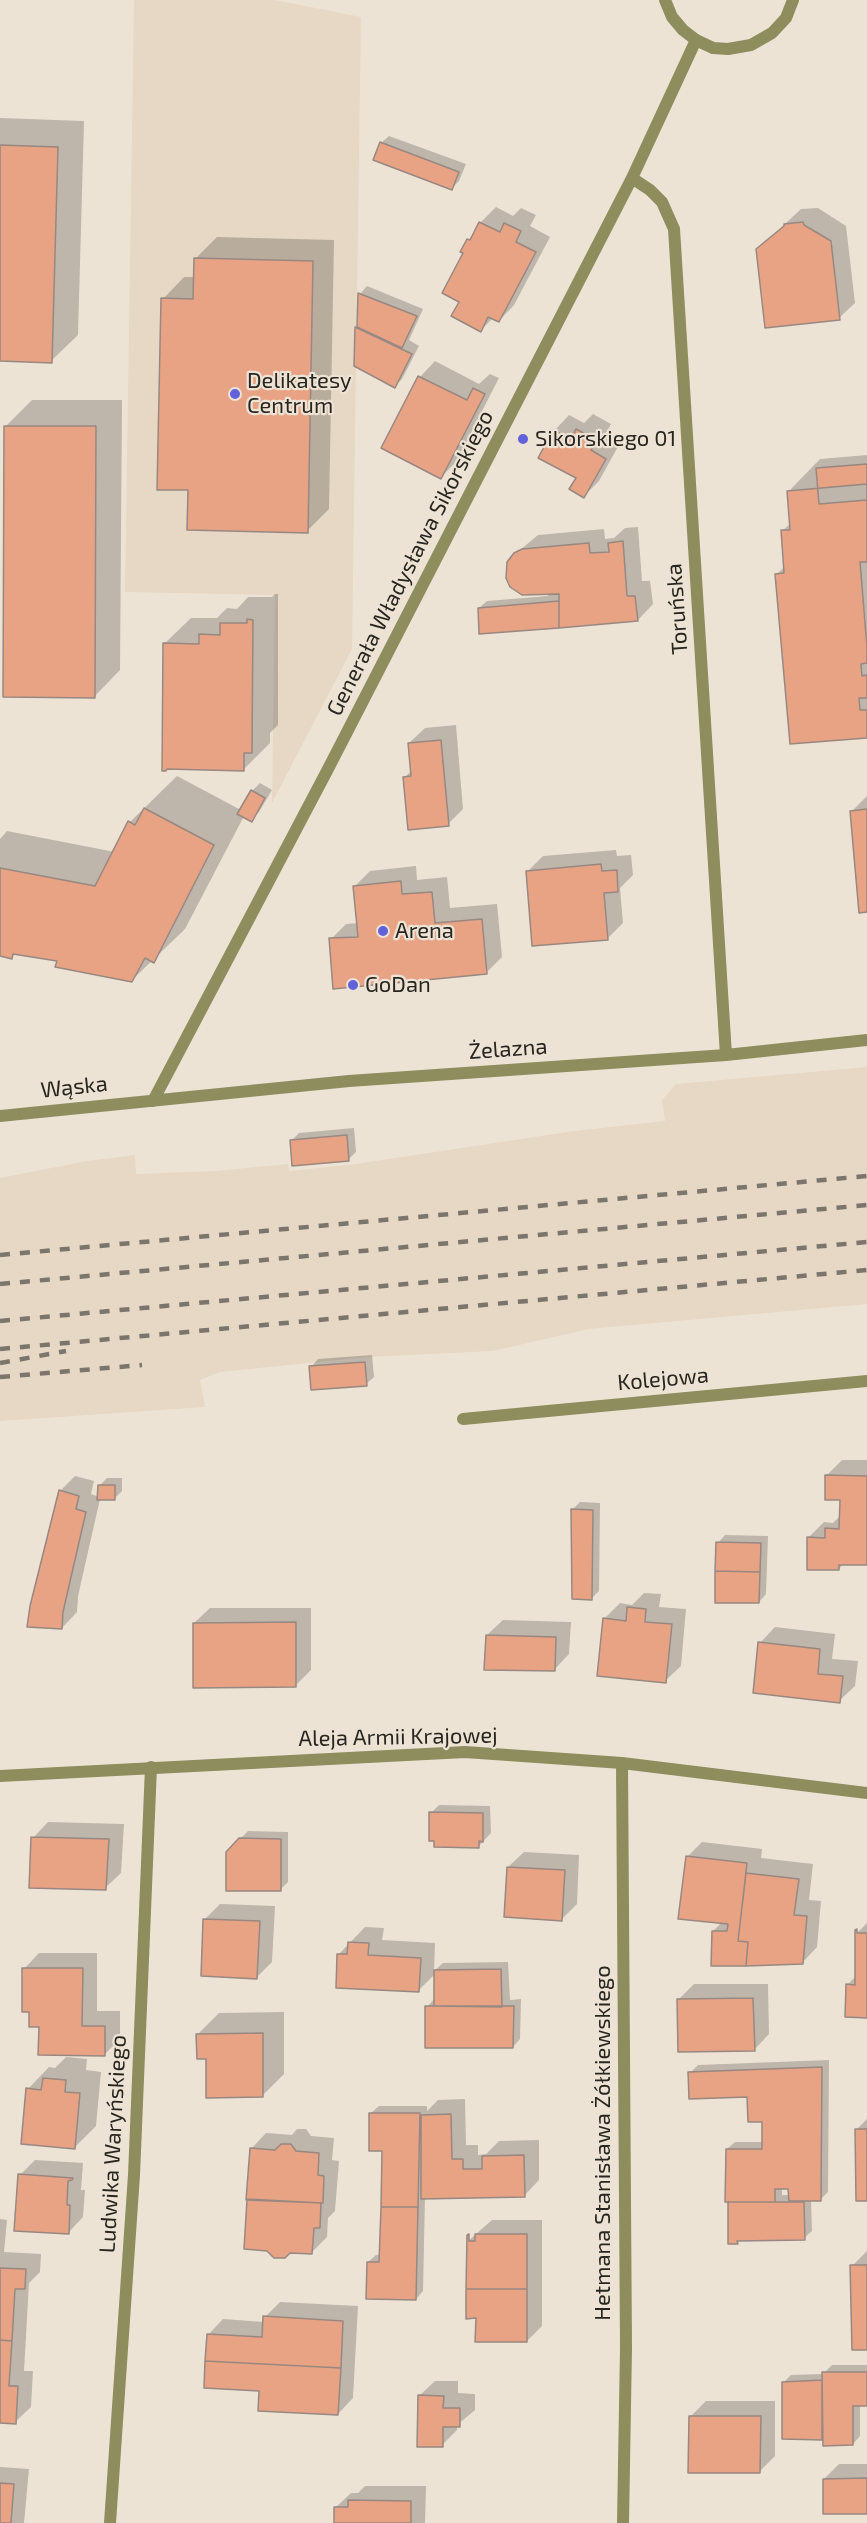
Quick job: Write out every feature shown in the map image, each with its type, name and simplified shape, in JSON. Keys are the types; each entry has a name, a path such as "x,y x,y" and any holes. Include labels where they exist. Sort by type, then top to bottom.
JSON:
{"street":[{"path":"665,0 672,17 682,30 713,48 728,49 751,45 772,33 786,18 793,0"},
{"name":"Generała Władysława Sikorskiego","path":"153,1101 328,769 632,178 696,40"},
{"name":"Toruńska","path":"632,178 650,190 662,202 674,229 726,1055"},
{"name":"Żelazna","path":"153,1101 349,1081 726,1055 867,1040"},
{"name":"Wąska","path":"0,1116 153,1101"},
{"name":"Kolejowa","path":"463,1419 867,1381"},
{"name":"Aleja Armii Krajowej","path":"0,1776 465,1752 622,1763 867,1793"},
{"name":"Hetmana Stanisława Żółkiewskiego","path":"622,1763 626,2348 623,2523"},
{"name":"Ludwika Waryńskiego","path":"110,2523 134,2175 150,1767"}],"shaded area":[{"path":"134,0 275,0 361,17 352,649 272,803 275,595 125,592"},
{"path":"867,1067 867,1304 589,1329 493,1351 368,1357 220,1372 200,1380 205,1407 0,1421 0,1178 87,1161 135,1155 136,1174 215,1171 288,1164 289,1171 349,1165 574,1131 665,1121 662,1100 676,1084"}],"building":[{"path":"380,142 459,172 452,190 373,160"},
{"path":"0,145 58,147 52,363 0,361"},
{"path":"479,222 500,232 504,223 521,231 516,242 536,252 499,322 488,317 481,332 451,316 459,302 442,293 463,253 460,252 467,239 470,240"},
{"path":"803,222 804,225 831,241 840,320 765,328 756,249 784,224"},
{"name":"Delikatesy Centrum","path":"194,258 313,261 308,533 187,530 188,490 157,490 161,298 193,299"},
{"path":"358,293 417,316 402,348 357,327"},
{"path":"355,327 412,354 395,388 354,366"},
{"path":"418,376 467,400 473,388 485,394 441,479 381,448"},
{"path":"4,426 96,426 95,698 3,697"},
{"path":"576,429 597,440 591,450 606,459 584,498 569,489 576,478 538,458 553,430 571,439"},
{"path":"867,464 867,500 819,504 816,468"},
{"path":"867,484 867,562 860,562 867,647 867,663 861,664 862,676 867,675 867,698 859,698 860,710 867,710 867,738 790,744 775,574 784,573 781,530 790,530 787,491"},
{"path":"623,541 627,596 635,596 638,621 559,628 559,594 522,595 510,587 506,578 507,562 514,553 522,549 589,543 590,553 609,552 608,543"},
{"path":"559,601 559,628 479,634 478,608"},
{"path":"247,619 253,620 252,753 244,753 244,771 167,769 162,771 163,643 199,644 199,634 220,635 220,623 247,623"},
{"path":"441,740 449,826 408,830 403,777 411,776 408,743"},
{"path":"251,790 265,798 252,822 237,814"},
{"path":"144,808 214,845 154,963 145,958 132,982 55,967 57,961 13,954 12,959 0,956 0,868 95,886 128,821 135,825"},
{"path":"867,809 867,912 859,913 850,811"},
{"path":"601,864 602,871 617,870 618,892 604,893 608,940 532,946 526,871"},
{"path":"401,881 402,894 432,892 435,923 482,919 487,974 333,989 329,938 358,937 353,886"},
{"path":"347,1135 349,1161 292,1166 290,1140"},
{"path":"365,1362 367,1386 311,1390 309,1366"},
{"path":"825,1475 867,1476 867,1565 839,1565 839,1570 807,1570 807,1537 825,1538 825,1528 839,1529 840,1500 825,1500"},
{"path":"98,1485 115,1485 115,1500 97,1500"},
{"path":"59,1490 79,1496 76,1509 86,1512 63,1612 62,1629 27,1627 30,1606"},
{"path":"571,1509 593,1510 592,1600 572,1599"},
{"path":"716,1542 761,1543 760,1572 715,1571"},
{"path":"715,1571 760,1572 759,1603 715,1603"},
{"path":"627,1607 646,1609 645,1622 672,1624 666,1683 597,1676 603,1618 626,1621"},
{"path":"296,1622 296,1687 193,1688 193,1623"},
{"path":"486,1635 556,1637 555,1671 484,1670"},
{"path":"758,1642 820,1649 818,1674 843,1676 840,1703 753,1693"},
{"path":"429,1812 483,1813 483,1842 479,1841 479,1848 434,1847 434,1841 429,1841"},
{"path":"31,1837 109,1839 106,1890 29,1888"},
{"path":"239,1838 281,1839 281,1891 226,1891 226,1852"},
{"path":"686,1856 747,1863 738,1941 748,1942 746,1966 711,1966 712,1931 727,1931 728,1924 678,1919"},
{"path":"507,1867 565,1870 562,1921 504,1917"},
{"path":"746,1873 799,1879 794,1915 807,1916 803,1964 746,1966 748,1942 738,1941"},
{"path":"203,1919 260,1921 257,1979 201,1976"},
{"path":"857,1929 857,1933 867,1933 867,2018 845,2017 846,1984 855,1985 855,1930"},
{"path":"348,1942 369,1943 368,1955 421,1958 419,1992 336,1988 337,1954 347,1954"},
{"path":"22,1968 83,1968 82,2026 105,2026 105,2056 38,2055 39,2027 29,2027 29,2012 22,2012"},
{"path":"501,1969 502,2007 434,2006 434,1970"},
{"path":"753,1998 755,2051 678,2052 677,1999"},
{"path":"425,2006 514,2006 513,2048 425,2048"},
{"path":"263,2033 263,2097 206,2098 206,2059 197,2059 196,2034"},
{"path":"822,2067 821,2201 789,2201 788,2189 775,2189 775,2202 725,2202 726,2149 762,2149 762,2122 748,2122 747,2097 689,2099 688,2072"},
{"path":"43,2078 66,2080 65,2092 80,2093 75,2149 21,2144 26,2088 41,2090"},
{"path":"369,2113 420,2113 418,2207 381,2207 382,2151 369,2151"},
{"path":"451,2114 452,2159 463,2159 463,2169 482,2169 482,2156 524,2155 525,2197 421,2199 421,2115"},
{"path":"855,2129 867,2129 867,2201 856,2201"},
{"path":"281,2144 291,2144 296,2151 319,2153 318,2175 324,2176 323,2203 246,2200 250,2148 275,2150"},
{"path":"18,2174 73,2178 68,2181 69,2234 14,2231"},
{"path":"247,2199 321,2203 320,2228 314,2228 312,2254 290,2253 285,2258 274,2258 267,2251 244,2249"},
{"path":"728,2202 804,2202 805,2240 737,2241 738,2244 728,2244"},
{"path":"381,2207 418,2207 416,2300 366,2299 367,2262 379,2262"},
{"path":"469,2234 469,2241 475,2241 475,2234 527,2234 527,2289 466,2289 467,2235"},
{"path":"850,2265 867,2265 867,2350 852,2350"},
{"path":"0,2268 26,2269 25,2289 15,2289 12,2341 0,2340"},
{"path":"466,2289 527,2289 527,2342 475,2342 476,2318 466,2319"},
{"path":"263,2316 343,2321 341,2368 205,2361 207,2334 262,2337"},
{"path":"0,2340 12,2341 9,2386 18,2386 16,2424 0,2423"},
{"path":"205,2361 341,2368 338,2415 258,2411 259,2391 204,2388"},
{"path":"822,2372 867,2372 867,2406 853,2406 853,2445 823,2446"},
{"path":"822,2380 822,2440 782,2439 782,2382"},
{"path":"418,2395 444,2396 443,2408 460,2408 460,2427 443,2427 443,2447 417,2447"},
{"path":"689,2416 761,2416 760,2473 688,2473"},
{"path":"867,2478 867,2514 823,2514 823,2479"},
{"path":"0,2483 14,2484 11,2523 0,2523"},
{"path":"348,2500 411,2501 411,2523 334,2523 334,2507 348,2507"}],"railway":[{"path":"0,1255 867,1176"},
{"path":"0,1284 867,1205"},
{"path":"0,1321 867,1242"},
{"path":"0,1349 867,1270"},
{"path":"0,1363 66,1351"},
{"path":"0,1377 142,1365"}],"place":[{"name":"Delikatesy Centrum","path":"235,394"},
{"name":"Sikorskiego 01","path":"523,439"},
{"name":"Arena","path":"383,931"},
{"name":"GoDan","path":"353,985"}]}
